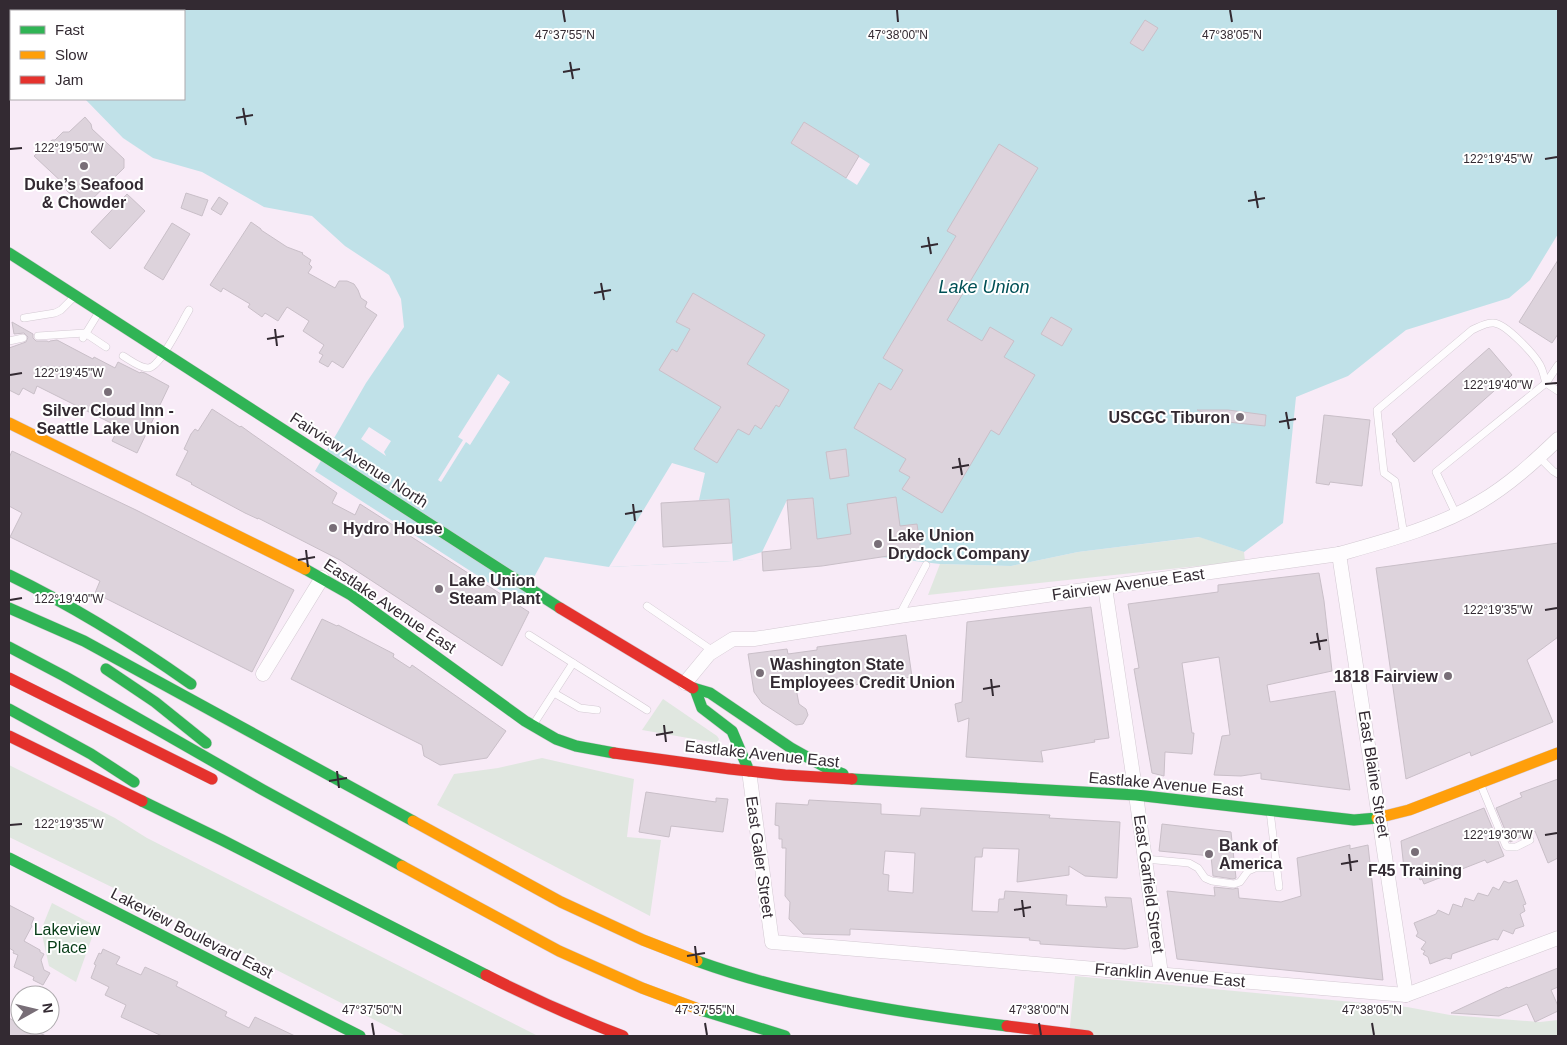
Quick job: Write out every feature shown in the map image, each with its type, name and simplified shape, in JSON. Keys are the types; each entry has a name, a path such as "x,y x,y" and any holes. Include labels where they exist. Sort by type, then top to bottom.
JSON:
{"main road":[{"name":"Fairview Avenue North","path":"9,253 563,610 690,686 710,694 792,750 813,761 858,779"},
{"name":"Eastlake Avenue East","path":"9,423 322,578 358,600 533,726 556,739 576,746 749,771 1136,795 1354,820 1380,818 1409,810 1558,753"},
{"path":"9,575 99,622 162,662 274,744"},
{"path":"9,608 84,641 562,902 623,932 686,957 783,988 850,1002 1088,1036"},
{"path":"9,612 60,638 84,654"},
{"path":"9,647 64,676 263,790 585,964 662,997 785,1036"},
{"path":"100,664 155,702 263,790"},
{"path":"9,678 224,785"},
{"path":"690,686 702,708 732,732 749,771"},
{"path":"9,709 84,750 222,840"},
{"path":"9,736 222,840 519,992 623,1036"},
{"path":"293,819 510,925"},
{"name":"Lakeview Boulevard East","path":"9,858 360,1036"}],"street":[{"name":"Fairview Avenue East","path":"690,686 710,654 733,639 754,639 899,616 1339,554 1404,535 1479,504 1514,480 1558,439"},
{"name":"East Blaine Street","path":"1339,554 1406,994"},
{"path":"263,674 322,578"},
{"name":"East Garfield Street","path":"1105,587 1161,974"},
{"name":"East Galer Street","path":"749,771 772,942"},
{"name":"Franklin Avenue East","path":"772,942 1406,994 1558,938"}],"lane":[{"path":"24,318 55,313 61,310 75,296"},
{"path":"123,356 145,368 151,368 164,354 189,310"},
{"path":"84,336 99,312"},
{"path":"1404,535 1396,481 1384,473 1376,410 1472,330 1494,323 1501,325 1529,351 1540,365 1546,383 1558,391"},
{"path":"38,336 84,336 106,347"},
{"path":"9,341 23,338"},
{"path":"1456,514 1436,472 1546,383 1558,365"},
{"path":"1539,458 1553,472 1558,474"},
{"path":"899,616 926,564"},
{"path":"647,606 714,652"},
{"path":"529,635 647,710"},
{"path":"533,726 573,663"},
{"path":"554,693 580,708 597,710"},
{"path":"1480,783 1506,846 1516,847 1530,840"},
{"path":"1270,810 1279,887"},
{"path":"1145,859 1189,863 1198,868 1205,878 1212,882 1234,884 1240,882 1248,871 1255,868 1277,868"}],"green space":[{"path":"1200,537 1244,552 1245,561 928,595 940,564 1011,566 1078,552"},
{"path":"663,699 717,736 719,739 717,743 642,730"},
{"path":"542,758 634,779 627,837 661,840 650,916 437,805 454,774 498,768"},
{"path":"9,765 115,818 147,838 538,1036 406,1036 165,913 9,837"},
{"name":"Lakeview Place","path":"52,903 96,926 76,982 49,966 41,930"},
{"path":"1075,976 1407,1007 1450,1015 1540,1022 1558,1020 1558,1036 1069,1036"}],"water":[{"name":"Lake Union","path":"9,9 1558,9 1558,234 1530,280 1509,298 1406,330 1348,376 1296,397 1283,523 1244,552 1199,537 1078,552 1011,566 940,564 838,552 732,561 609,567 545,557 520,603 315,471 366,383 404,327 401,299 389,275 345,246 312,216 264,207 202,172 153,158 123,138 86,100 185,100 185,10 10,10 9,55"}],"pier":[{"path":"804,122 870,164 857,185 791,143"},
{"path":"498,374 510,382 470,445 466,442 441,482 438,480 463,440 458,437"},
{"path":"369,427 391,441 384,452 386,456 361,439"},
{"path":"672,463 705,473 699,500 729,499 733,561 609,567"},
{"path":"813,498 818,555 733,561 762,552 787,500"}],"building":[{"path":"1145,20 1158,28 1143,51 1130,43"},
{"name":"Duke’s Seafood & Chowder","path":"85,117 91,124 92,129 124,159 124,168 83,208 73,200 66,186 34,156 63,132 69,132"},
{"path":"804,122 859,156 846,178 791,143"},
{"path":"999,144 1038,168 947,320 982,341 990,327 1014,341 1004,357 1035,375 999,435 991,430 942,513 902,489 910,477 899,471 906,459 854,428 879,383 891,390 903,370 883,358 956,236 947,231"},
{"path":"186,193 208,200 202,216 181,208"},
{"path":"127,194 145,211 110,249 91,232"},
{"path":"219,197 228,203 221,215 211,209"},
{"path":"251,222 287,247 303,253 311,260 309,264 312,267 308,273 335,288 339,281 347,281 354,284 361,298 367,302 365,307 377,315 343,368 332,361 328,367 319,362 323,355 319,353 324,345 303,331 309,321 287,307 278,321 265,313 262,317 248,307 250,304 223,288 221,292 210,285"},
{"path":"172,223 190,234 163,280 144,268"},
{"path":"1558,260 1558,334 1552,343 1519,322"},
{"path":"693,293 765,335 747,364 789,390 779,407 776,405 761,429 755,425 749,435 738,429 717,463 694,449 721,407 659,370 672,349 677,352 690,329 676,322"},
{"path":"1051,317 1072,329 1062,346 1041,334"},
{"name":"Silver Cloud Inn - Seattle Lake Union","path":"12,322 33,334 33,338 36,341 49,342 57,340 93,359 94,357 115,368 118,362 140,373 145,373 169,386 137,453 112,441 119,427 37,386 34,394 23,388 19,395 9,390 9,348 26,342 28,337 24,333 14,334"},
{"path":"1489,348 1512,375 1414,462 1392,434"},
{"path":"212,409 241,426 337,493 332,503 355,515 360,504 529,612 502,666 340,560 245,513 176,475 188,451 184,449 191,434 195,429 198,431"},
{"name":"USCGC Tiburon","path":"1197,410 1228,410 1266,415 1265,426 1228,422"},
{"path":"1324,415 1370,420 1362,486 1330,482 1329,485 1316,483"},
{"path":"846,449 849,476 830,479 826,452"},
{"path":"12,451 136,510 294,590 252,672 95,593 100,581 10,537 22,513 9,506 9,458"},
{"path":"896,497 900,526 917,524 921,551 822,566 763,571 762,552 791,549 787,500 813,498 817,539 851,534 847,504"},
{"path":"729,499 732,543 663,547 661,503"},
{"name":"1818 Fairview","path":"1558,543 1558,637 1527,660 1553,722 1471,756 1470,752 1406,779 1376,568"},
{"path":"1319,573 1332,671 1267,685 1270,702 1335,691 1350,790 1261,779 1261,773 1241,776 1214,775 1222,736 1230,735 1219,657 1182,663 1192,733 1194,733 1192,754 1165,752 1164,776 1152,773 1134,669 1139,668 1128,604 1218,592 1218,585"},
{"path":"1091,607 1109,738 1041,751 1043,762 966,757 969,718 958,722 955,704 962,702 967,622"},
{"path":"322,619 338,625 394,654 393,657 410,668 412,665 506,731 487,758 440,765 424,756 422,745 291,679"},
{"path":"906,635 912,677 832,688 830,678 795,683 799,704 806,709 808,715 803,724 796,725 762,703 754,692 748,654 787,649 788,654 817,650 817,647"},
{"path":"1558,779 1558,858 1548,863 1535,831 1510,842 1496,808 1522,797 1520,793"},
{"path":"646,792 716,802 716,798 728,799 723,832 671,826 669,837 639,832"},
{"path":"809,800 881,804 881,814 920,816 921,808 1050,815 1049,818 1120,822 1117,878 1085,876 1069,866 1069,875 1017,882 1019,849 983,848 982,857 975,857 972,911 998,912 999,899 1004,899 1005,891 1067,895 1066,905 1107,907 1105,897 1131,898 1138,947 1125,949 1040,944 1040,941 1029,940 1030,938 850,929 850,935 803,934 789,919 790,902 785,896 786,848 782,848 782,839 779,839 779,826 775,825 776,803 808,805","holes":["885,851 915,853 913,893 888,891 889,875 883,874"]},
{"path":"1484,808 1504,856 1487,863 1485,860 1424,884 1417,873 1405,878 1401,841"},
{"name":"Bank of America","path":"1162,824 1231,832 1236,878 1213,876 1211,856 1159,851"},
{"path":"1350,845 1350,849 1368,845 1383,980 1177,959 1167,891 1215,896 1214,887 1238,888 1239,898 1281,902 1301,896 1297,858"},
{"path":"1517,880 1526,904 1523,905 1525,911 1520,914 1524,926 1515,929 1513,934 1503,930 1498,940 1494,939 1452,954 1451,959 1446,958 1430,964 1428,957 1423,954 1425,951 1421,949 1426,942 1416,936 1418,933 1414,923 1436,914 1438,910 1449,915 1453,904 1462,907 1465,898 1474,901 1478,893 1488,896 1493,887 1499,890 1504,881 1509,883"},
{"path":"9,905 34,918 24,941 44,954 41,960 44,970 50,973 43,985 33,980 34,977 14,967 18,955 9,948"},
{"path":"103,949 120,957 116,964 141,975 145,967 178,982 176,986 227,1012 225,1016 249,1028 255,1017 295,1036 162,1036 121,1017 126,1005 105,995 109,987 91,978 96,965 94,964"},
{"path":"1558,968 1558,987 1551,990 1558,1006 1558,1011 1535,1022 1527,1004 1499,1016 1451,1013 1507,987"},
{"path":"9,1018 10,1035 46,1036 9,1036"}],"traffic: fast":[{"path":"9,253 560,608"},
{"path":"305,569 351,595 525,721 556,739 576,746 614,753"},
{"path":"9,575 56,599 102,626 191,684"},
{"path":"9,608 84,641 413,821"},
{"path":"9,647 402,866"},
{"path":"106,669 155,702 206,743"},
{"path":"693,688 710,693 791,748 825,767 843,774"},
{"path":"695,689 702,708 732,731 749,771"},
{"path":"9,709 91,754 134,782"},
{"path":"852,779 1136,795 1354,820 1377,818"},
{"path":"142,801 486,975"},
{"path":"9,858 360,1036"},
{"path":"697,961 735,974 811,994 889,1009 1007,1026"},
{"path":"701,1010 785,1036"}],"traffic: slow":[{"path":"9,423 305,569"},
{"path":"1377,818 1409,810 1558,753"},
{"path":"413,821 561,902 643,940 697,961"},
{"path":"402,866 559,951 642,988 701,1010"}],"traffic: jam":[{"path":"560,608 693,688"},
{"path":"9,678 212,779"},
{"path":"9,736 142,801"},
{"path":"614,753 730,769 852,779"},
{"path":"486,975 520,992 623,1036"},
{"path":"1007,1026 1088,1036"}],"place":[{"name":"Duke’s Seafood & Chowder","path":"84,166"},
{"name":"Silver Cloud Inn - Seattle Lake Union","path":"108,392"},
{"name":"USCGC Tiburon","path":"1240,417"},
{"name":"Hydro House","path":"333,528"},
{"name":"Lake Union Drydock Company","path":"878,544"},
{"name":"Lake Union Steam Plant","path":"439,589"},
{"name":"Washington State Employees Credit Union","path":"760,673"},
{"name":"1818 Fairview","path":"1448,676"},
{"name":"F45 Training","path":"1415,852"},
{"name":"Bank of America","path":"1209,854"}]}
